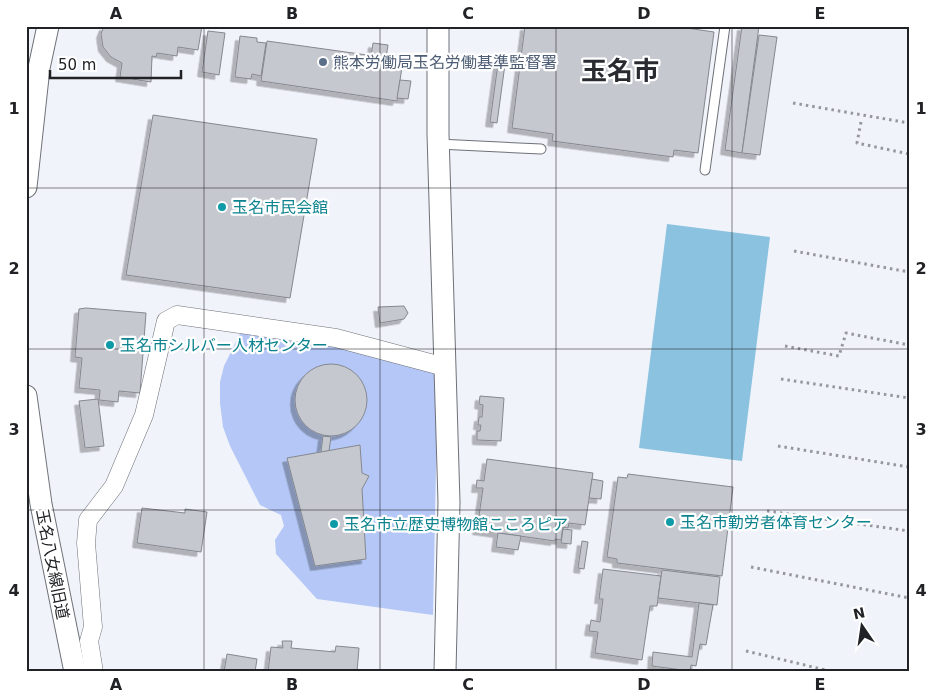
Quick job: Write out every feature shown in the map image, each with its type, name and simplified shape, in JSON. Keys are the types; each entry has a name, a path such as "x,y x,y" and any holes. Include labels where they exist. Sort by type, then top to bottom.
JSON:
{"street":[{"path":"26,186 39,68 48,26"},
{"path":"438,26 438,144 449,502 445,672"},
{"path":"94,672 89,641 93,627 86,542 88,520 114,486 144,415 166,321 177,315 336,338 430,365 445,367"},
{"name":"玉名八女線旧道","path":"26,396 41,504 75,672"}],"lane":[{"path":"705,170 725,26"},
{"path":"438,144 541,148"}],"path":[{"path":"793,103 909,123"},
{"path":"861,122 857,143 909,154"},
{"path":"794,251 909,272"},
{"path":"785,346 839,356 846,333 909,345"},
{"path":"781,379 909,398"},
{"path":"778,446 909,467"},
{"path":"767,511 909,531"},
{"path":"751,567 909,598"},
{"path":"746,651 834,672"}],"shaded area":[{"path":"667,224 770,237 742,461 639,448"},
{"path":"242,330 333,342 438,371 433,615 317,599 276,554 275,540 284,526 281,515 260,505 230,446 223,427 220,382 224,366"}],"building":[{"path":"104,26 202,26 198,50 178,47 177,56 157,53 156,57 152,56 151,82 120,77 122,63 111,57 103,47 101,34"},
{"path":"525,26 673,26 714,32 698,153 674,150 673,157 552,141 553,134 512,128"},
{"path":"742,26 759,26 742,153 725,150"},
{"path":"208,31 225,33 219,75 202,72"},
{"path":"759,35 777,37 760,155 742,153"},
{"path":"240,36 257,38 257,42 266,43 261,76 252,74 251,79 235,77"},
{"path":"267,41 403,60 397,101 261,81"},
{"path":"373,43 388,45 386,58 371,56"},
{"path":"499,56 506,57 497,123 490,122"},
{"path":"400,80 411,81 408,99 397,98"},
{"name":"玉名市民会館","path":"153,115 317,139 290,298 126,275"},
{"path":"404,306 408,313 404,319 380,323 378,307"},
{"name":"玉名市シルバー人材センター","path":"79,309 146,313 140,393 119,391 118,402 99,400 100,390 79,388 82,358 75,357"},
{"path":"338,364 357,374 365,386 367,400 365,414 357,426 345,434 324,436 305,426 297,414 295,393 305,374 317,366"},
{"path":"480,396 504,398 501,441 477,440 477,431 480,431 481,425 478,425 479,417 482,417 483,405 479,404"},
{"path":"98,399 104,446 85,448 79,401"},
{"path":"323,436 331,437 329,451 321,452"},
{"name":"玉名市立歴史博物館こころピア","path":"360,445 362,473 369,476 362,489 366,559 315,566 287,458"},
{"path":"487,459 593,473 585,525 569,523 568,528 563,527 561,540 555,539 555,541 477,530 483,488 476,488 477,480 484,481"},
{"name":"玉名市勤労者体育センター","path":"628,474 733,487 722,576 617,563 617,559 607,557 618,477 627,478"},
{"path":"592,479 603,481 601,499 589,498"},
{"path":"142,508 185,513 185,509 207,512 201,552 137,543"},
{"path":"563,529 572,530 571,544 561,543"},
{"path":"498,533 521,536 518,550 496,547"},
{"path":"582,541 588,542 584,569 578,568"},
{"path":"603,569 661,576 657,606 650,606 642,660 595,653 598,632 589,631 591,620 600,622 603,599 599,599"},
{"path":"662,570 720,577 717,605 658,598"},
{"path":"699,603 713,605 706,645 700,644 696,666 691,665 690,671 652,666 653,652 692,657"},
{"path":"282,641 292,641 291,648 335,652 336,646 359,648 357,672 268,672 271,647 283,648"},
{"path":"227,654 257,659 255,672 224,672"}],"place":[{"name":"熊本労働局玉名労働基準監督署","path":"323,62"},
{"name":"玉名市民会館","path":"222,207"},
{"name":"玉名市シルバー人材センター","path":"110,345"},
{"name":"玉名市勤労者体育センター","path":"670,522"},
{"name":"玉名市立歴史博物館こころピア","path":"334,524"}],"district":[{"name":"玉名市","path":"620,71"}]}
